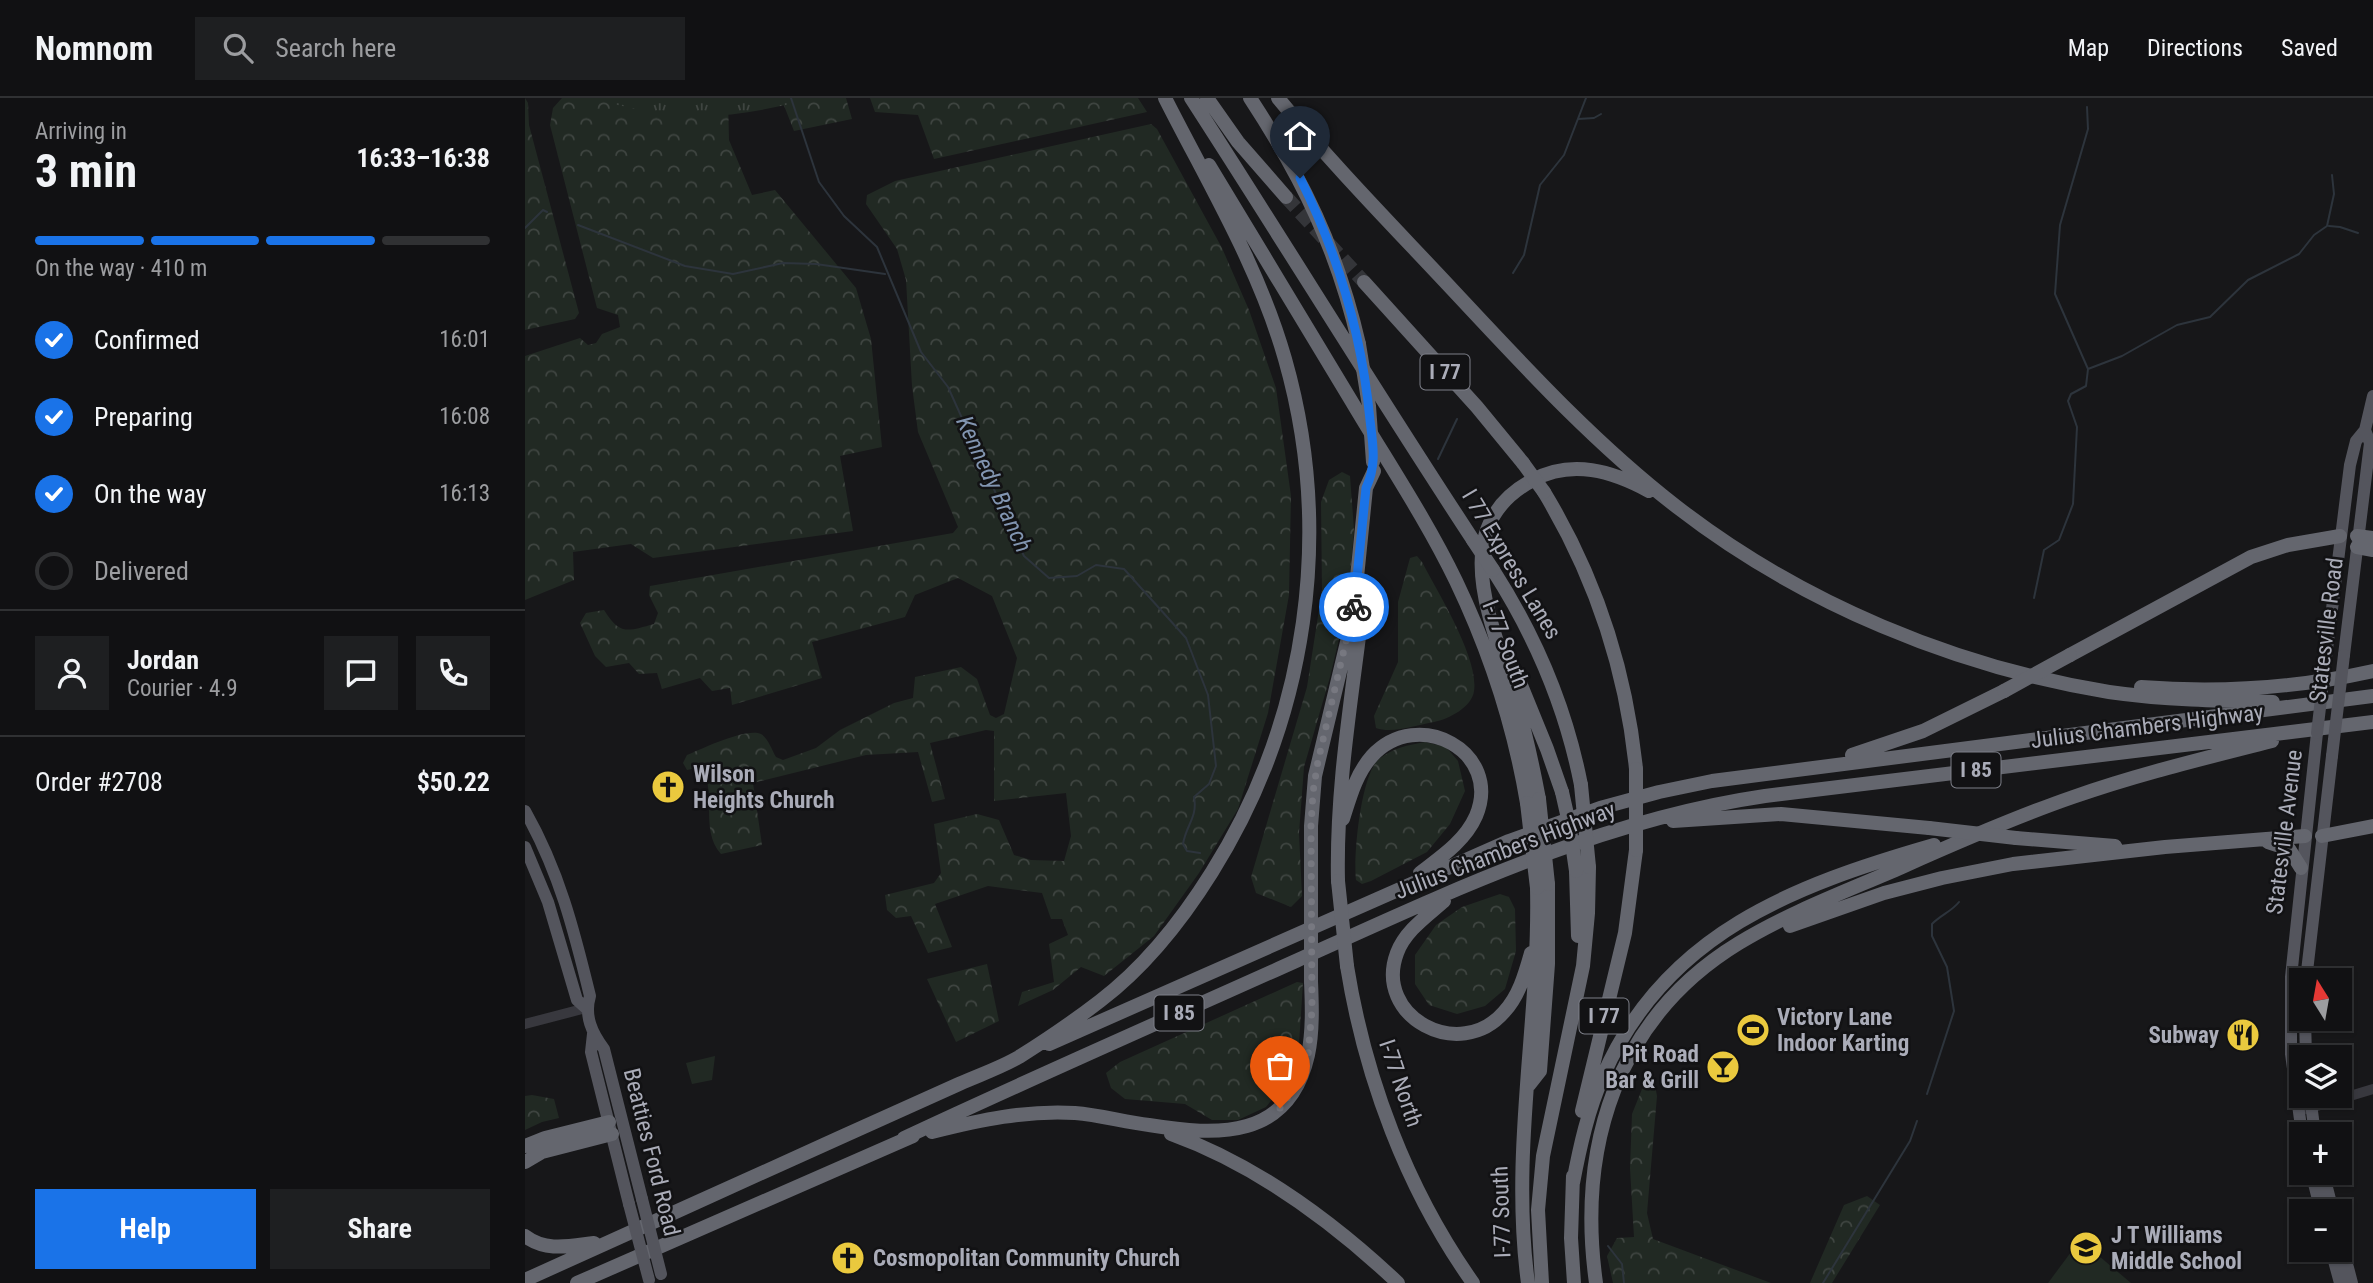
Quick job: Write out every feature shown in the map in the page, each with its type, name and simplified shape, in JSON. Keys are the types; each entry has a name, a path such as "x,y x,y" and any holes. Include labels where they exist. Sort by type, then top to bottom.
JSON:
{"highway":[{"name":"I-77 South","path":"1167,98 1401,483 1456,581 1480,635 1503,699 1533,801"},
{"path":"1015,1059 1090,1009 1133,973 1163,941 1204,886 1238,827 1265,767 1292,682 1304,616 1310,549 1308,482 1300,419 1285,357 1254,274 1167,98"},
{"name":"I 77 Express Lanes","path":"1191,98 1373,387 1493,570 1525,624 1548,671 1567,727 1581,785 1585,948 1543,1156 1538,1210 1542,1283"},
{"path":"1207,98 1238,142 1286,197"},
{"path":"1250,98 1291,161 1322,224 1343,282 1359,344 1369,406 1373,467 1368,565 1342,759 1337,837"},
{"path":"1278,98 1315,142 1542,385 1587,429 1675,505 1763,565 1834,604 1920,640 2008,669 2073,685 2138,696 2324,703"},
{"name":"I 77","path":"1364,282 1524,463 1544,492 1579,557 1605,620 1625,694 1636,769 1636,850 1629,913 1585,1095 1573,1183 1571,1238 1574,1283"},
{"path":"904,1138 984,1119 1041,1112 1101,1116 1192,1131 1227,1131 1252,1126 1280,1108 1299,1082 1308,1055 1311,826 1315,776 1353,617 1366,488 1373,467"},
{"path":"1528,1087 1540,1071 1549,953 1533,801 1517,705 1487,612 1480,577 1485,536 1504,502 1532,480 1565,469 1598,470 1631,482 1675,505"},
{"path":"1818,766 1923,731 2004,691 2251,557 2288,545 2340,536"},
{"path":"2357,542 2373,538"},
{"path":"2357,542 2373,550"},
{"path":"1487,612 1542,735 1562,792 1583,869"},
{"path":"2008,669 2107,683 2210,690 2288,685 2373,671"},
{"name":"Julius Chambers Highway","path":"1015,1059 1509,841 1600,807 1687,786 1818,766 2373,696"},
{"name":"Julius Chambers Highway","path":"904,1138 1456,891 1540,856 1634,824 1692,809 1753,798 2373,722"},
{"path":"1596,1283 1591,1219 1592,1186 1598,1139 1607,1109 1623,1069 1645,1031 1674,995 1723,953 1768,927 2042,808 2119,782 2320,729"},
{"path":"1337,837 1360,774 1371,757 1384,746 1402,737 1416,734 1437,736 1457,746 1471,762 1478,776 1480,792 1476,815 1457,843 1403,887"},
{"path":"1634,824 1735,815 1781,814 2109,846 2165,847"},
{"path":"2322,836 2373,826"},
{"path":"1573,1183 1587,1119 1616,1049 1655,992 1703,946 1740,920 1795,892 1889,859 1987,830"},
{"path":"1698,973 1789,926 1854,902 1903,888 2013,864 2165,847 2305,836"},
{"name":"I-77 North","path":"1337,837 1338,881 1347,966 1361,1037 1385,1113 1429,1211 1473,1283"},
{"path":"2263,841 2289,849 2301,868"},
{"name":"I-77 South","path":"1528,1283 1521,1193 1523,1136 1542,886"},
{"path":"1456,891 1416,926 1400,946 1395,959 1394,980 1398,996 1411,1016 1431,1030 1462,1034 1479,1030 1496,1020 1516,996 1537,932"},
{"name":"I 85","path":"525,1280 1015,1059"},
{"path":"1147,1125 1210,1150 1268,1181 1345,1237 1398,1283"},
{"path":"525,1146 545,1138 610,1128"},
{"path":"525,1163 542,1152 610,1128"},
{"name":"I 85","path":"577,1283 904,1138"},
{"path":"525,1236 540,1245 553,1247 609,1241"},
{"path":"595,1283 612,1269"}],"main road":[{"name":"Statesville Road","path":"2340,536 2355,441 2365,430 2373,396"},
{"name":"Statesville Road","path":"2322,836 2370,443 2365,430"},
{"path":"2340,536 2357,542"},
{"name":"Statesville Avenue","path":"2291,1045 2290,996 2301,868 2340,536"},
{"name":"Beatties Ford Road","path":"525,811 551,862 568,909 590,996 586,1008 593,1034 604,1049 636,1201 656,1280"},
{"path":"2305,836 2322,836"},
{"name":"Statesville Avenue","path":"2307,968 2322,836"},
{"name":"Beatties Ford Road","path":"525,847 529,865 548,902 576,1000 586,1008"},
{"name":"Beatties Ford Road","path":"593,1034 591,1052 610,1128 636,1201"},
{"path":"2334,1262 2340,1283"},
{"path":"2347,1262 2352,1283"}],"street":[{"path":"529,865 551,862"},
{"path":"525,1024 586,1008"},
{"path":"2352,1094 2373,1089"}],"green space":[{"path":"525,98 528,103 529,125 579,313 575,319 525,330"},
{"path":"562,98 728,98 729,140 752,195 775,190 856,288 871,339 882,447 840,456 853,531 653,558 631,544 573,552 574,580 525,600 525,356 580,338 588,345 596,343 602,334 620,327 618,315 597,308 550,125 553,108"},
{"path":"590,98 816,98 752,112 703,116 650,112"},
{"path":"781,98 846,98 852,119 794,131"},
{"path":"870,98 1138,98 1147,112 934,159 918,115 875,112"},
{"path":"1151,124 1157,129 1222,248 1249,310 1276,388 1291,496 1289,595 1268,713 1238,809 1199,873 1154,936 1104,976 1081,967 1053,990 1018,1006 1022,992 1054,982 1049,944 1068,935 1062,919 1051,919 1042,893 988,886 935,904 952,947 928,953 911,916 896,918 887,910 885,895 934,883 941,873 934,824 977,814 999,820 1014,855 1031,860 1064,861 1071,836 1066,793 994,801 994,731 986,730 930,743 945,799 932,802 918,752 866,755 753,783 762,845 721,854 711,834 706,777 701,767 687,770 683,763 687,755 745,733 761,734 776,757 783,760 816,748 840,730 894,703 913,698 915,677 961,667 977,679 990,715 996,718 1004,714 1017,658 992,596 958,578 915,595 905,617 812,642 822,678 732,705 730,688 712,691 700,678 662,689 657,673 639,674 629,663 606,667 595,656 580,623 586,613 604,610 620,628 631,630 654,624 658,613 649,595 650,586 953,533 958,527 918,432 912,386 906,280 897,249 866,204 867,195 895,181"},
{"path":"1342,472 1350,476 1354,530 1348,601 1304,767 1299,833 1302,896 1291,907 1256,893 1251,877 1307,687 1322,590 1321,502 1329,480"},
{"path":"1417,556 1464,644 1474,677 1474,691 1464,707 1446,718 1405,728 1383,730 1376,728 1374,716 1398,662 1398,602 1410,558"},
{"path":"1425,742 1446,747 1458,761 1465,791 1450,824 1427,852 1362,884 1356,880 1356,853 1367,781 1379,759 1390,752"},
{"path":"1500,894 1509,897 1515,909 1516,951 1505,989 1485,1006 1457,1014 1429,1005 1415,984 1415,955 1436,925 1462,907"},
{"path":"987,964 999,1021 956,1042 927,979"},
{"path":"1297,982 1303,983 1299,1044 1287,1081 1266,1107 1238,1120 1212,1120 1185,1104 1125,1099 1111,1088 1106,1073 1120,1062"},
{"path":"715,1056 712,1080 692,1084 686,1063"},
{"path":"1646,1079 1654,1080 1657,1096 1647,1213 1653,1239 1771,1283 1613,1283 1607,1256 1617,1238 1634,1237 1630,1168 1632,1114"},
{"path":"525,1096 554,1099 559,1118 525,1130"},
{"path":"1867,1196 1880,1205 1832,1283 1810,1283 1844,1205"},
{"path":"2080,1240 2131,1283 2048,1283"}],"waterway":[{"name":"Kennedy Branch","path":"791,98 819,182 844,216 877,247 921,352 948,387 1024,556 1049,578 1077,576 1096,565 1124,569 1186,638 1208,695 1216,766 1209,784 1194,797 1193,816 1184,837 1183,844 1187,851 1200,853"},
{"path":"1513,273 1524,255 1540,185 1564,155 1586,98"},
{"path":"2034,598 2044,550 2059,540 2073,504 2077,427 2068,401 2071,394 2086,386 2088,369 2055,294 2060,225 2088,129 2087,107"},
{"path":"1578,119 1594,118 1601,114"},
{"path":"2088,369 2122,356 2177,325 2210,317 2248,280 2299,254 2314,235 2327,226 2334,194 2332,175"},
{"path":"525,228 543,210 547,212"},
{"path":"578,225 685,266 733,274 783,263 816,264 885,274"},
{"path":"2329,226 2358,233"},
{"path":"1438,459 1457,419"},
{"path":"1927,1094 1954,1011 1947,967 1932,936 1932,924 1959,902"},
{"path":"1823,1283 1910,1141 1917,1121"},
{"name":"Kennedy Branch","path":"1608,1246 1622,1264 1624,1283"}],"tunnel":[{"path":"1286,197 1364,282"}],"way so far":[{"path":"1280,1108 1299,1082 1308,1055 1312,1010 1313,792 1354,607"}],"place":[{"name":"Wilson Heights Church","path":"668,787"},
{"name":"Victory Lane Indoor Karting","path":"1753,1030"},
{"name":"Subway","path":"2243,1035"},
{"name":"Pit Road Bar & Grill","path":"1723,1067"},
{"name":"J T Williams Middle School","path":"2086,1248"},
{"name":"Cosmopolitan Community Church","path":"848,1258"}],"route":[{"path":"1300,178 1322,224 1343,282 1359,344 1369,406 1374,471 1366,488 1354,607"}]}
